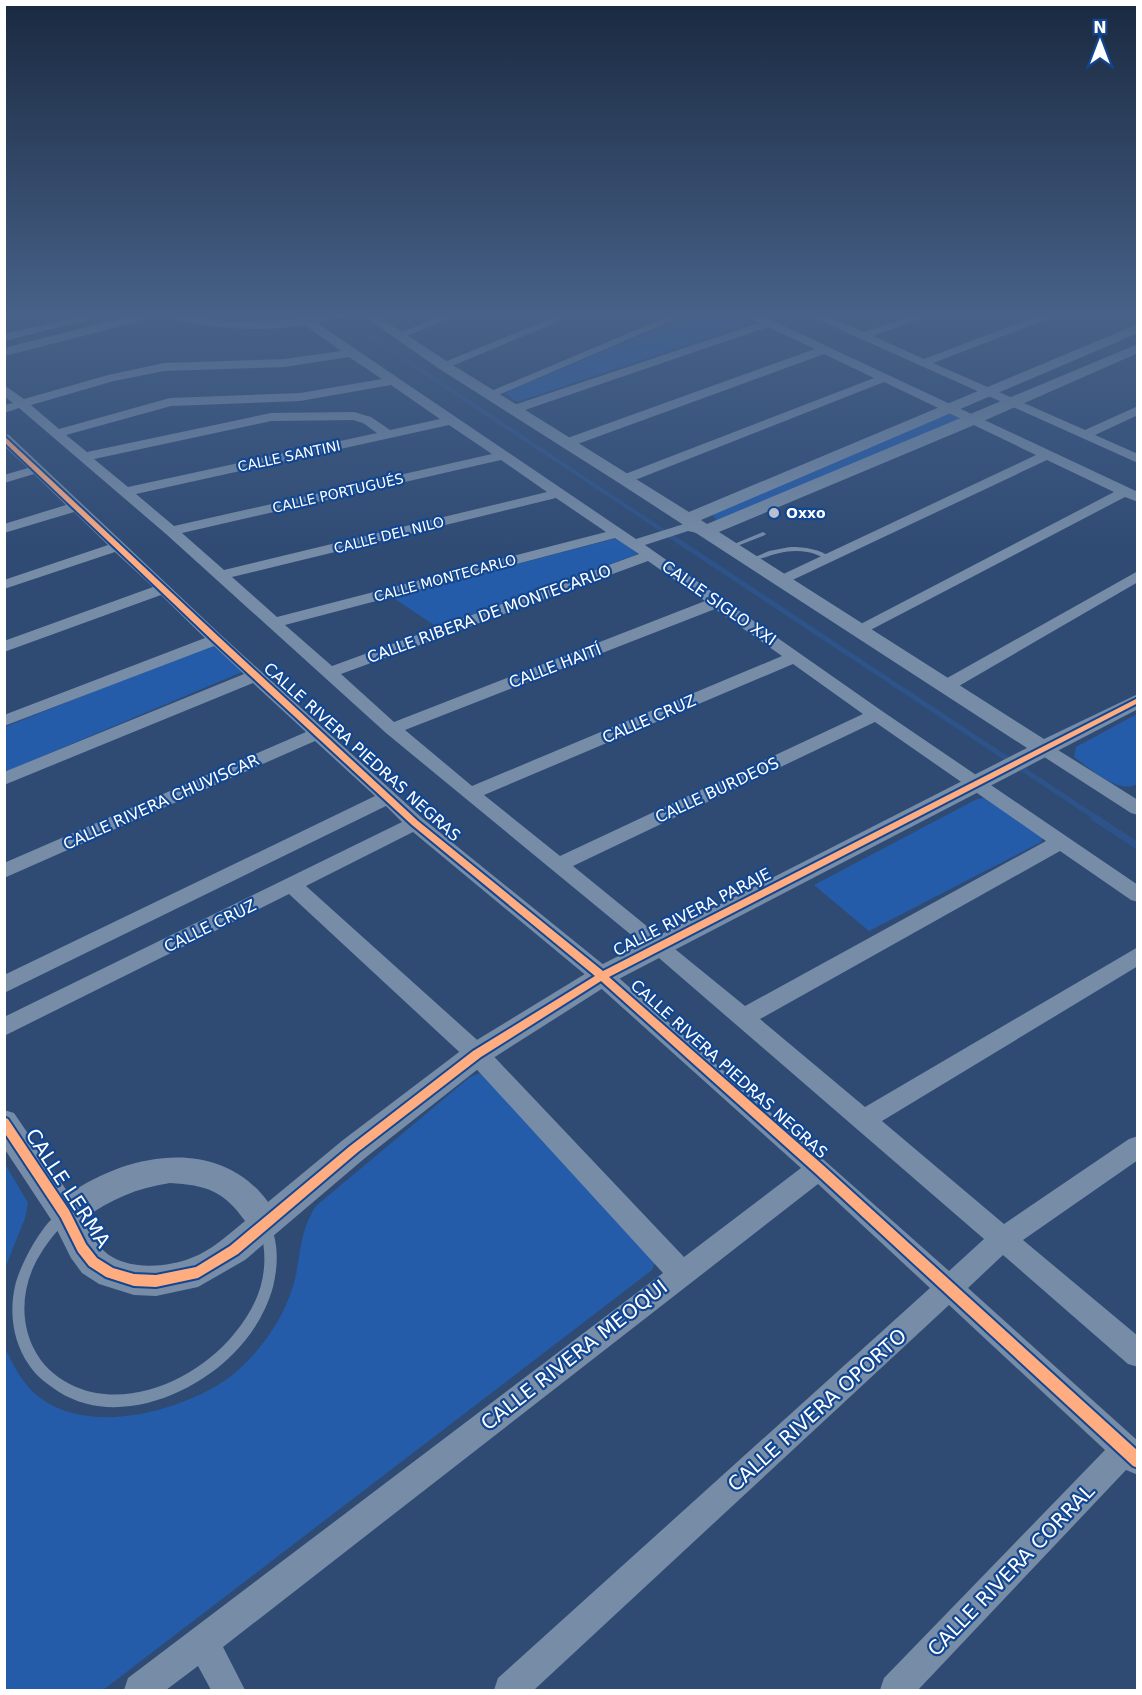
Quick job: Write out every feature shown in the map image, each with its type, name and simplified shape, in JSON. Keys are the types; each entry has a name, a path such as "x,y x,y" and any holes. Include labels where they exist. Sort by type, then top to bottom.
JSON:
{"street":[{"path":"6,393 13,407 57,435 84,457 171,531 392,729 659,946 1137,1354"},
{"path":"13,407 60,393"},
{"path":"57,435 170,402 300,397 323,393"},
{"name":"CALLE SIGLO XXI","path":"412,393 718,602 876,715 984,780 1060,842 1137,895"},
{"path":"515,409 562,393"},
{"path":"567,443 705,393"},
{"path":"625,479 845,393"},
{"path":"915,393 1131,495"},
{"path":"691,526 985,393"},
{"path":"991,393 1137,459"},
{"path":"634,544 691,526 973,420 1033,393"},
{"path":"490,394 625,479 691,526 751,560 946,686 1036,753 1136,807"},
{"path":"1085,435 1137,410"},
{"path":"84,457 271,417 354,416 367,420 387,434"},
{"name":"CALLE SANTINI","path":"125,492 453,420"},
{"name":"CALLE RIVERA PIEDRAS NEGRAS","path":"4,438 255,676 415,823 602,976 819,1169 1131,1456"},
{"name":"CALLE PORTUGUÉS","path":"171,531 505,455"},
{"path":"782,580 1047,455"},
{"path":"4,479 38,469"},
{"name":"CALLE DEL NILO","path":"219,576 559,493"},
{"path":"859,631 1131,495"},
{"path":"4,529 77,506"},
{"name":"CALLE MONTECARLO","path":"273,623 617,533"},
{"path":"4,585 118,546"},
{"name":"CALLE RIBERA DE MONTECARLO","path":"329,674 650,555"},
{"path":"946,686 1137,575"},
{"path":"4,647 163,589"},
{"name":"CALLE HAITÍ","path":"392,729 718,602"},
{"path":"4,721 216,639"},
{"name":"CALLE CRUZ","path":"470,794 795,657"},
{"path":"4,779 255,676"},
{"name":"CALLE RIVERA PARAJE","path":"264,1223 354,1149 477,1054 602,976 1137,700"},
{"name":"CALLE BURDEOS","path":"558,865 876,715"},
{"name":"CALLE RIVERA CHUVISCAR","path":"4,871 318,733"},
{"path":"4,985 389,797"},
{"name":"CALLE CRUZ","path":"4,1027 415,823"},
{"path":"743,1018 1060,842"},
{"name":"CALLE RIVERA MEOQUI","path":"140,1690 681,1273 477,1054 292,885"},
{"path":"864,1120 1137,954"},
{"name":"CALLE LERMA","path":"4,1122 65,1215 72,1233 93,1262 110,1273 134,1280 156,1281 198,1272 234,1250 264,1223"},
{"name":"CALLE RIVERA OPORTO","path":"510,1690 1001,1240 1137,1146"},
{"path":"681,1273 819,1169"},
{"path":"65,1215 86,1198 120,1180 156,1171 180,1170 212,1176 232,1185 254,1205 264,1223"},
{"name":"CALLE RIVERA CORRAL","path":"896,1690 1131,1456"},
{"path":"202,1642 229,1690"}],"lane":[{"path":"730,547 763,534"},
{"path":"751,560 788,548 819,552 829,558"},
{"path":"65,1215 44,1239 28,1266 19,1301 21,1335 29,1355 52,1380 84,1396 109,1400 136,1398 176,1386 202,1372 234,1345 257,1312 267,1288 271,1254 264,1223"}],"shaded area":[{"path":"505,393 544,393 517,402"},
{"path":"948,413 962,420 718,521 711,514"},
{"path":"617,538 638,554 437,627 392,597"},
{"path":"212,644 242,672 5,772 5,727"},
{"path":"1137,714 1137,784 1121,786 1113,783 1074,757 1076,747"},
{"path":"987,798 1043,837 1041,842 869,931 814,885 977,799"},
{"path":"483,1072 657,1257 652,1270 103,1690 5,1690 4,1346 12,1363 30,1389 51,1405 75,1414 102,1417 130,1416 158,1410 209,1390 242,1367 259,1349 277,1323 292,1289 304,1231 316,1206 470,1077"},
{"path":"5,1164 28,1203 25,1218 5,1268"}],"waterway":[{"path":"455,393 665,532"},
{"path":"663,531 1098,819"},
{"path":"1095,818 1138,846"}],"cycle path":[{"path":"4,438 415,823 602,976 819,1169 1138,1461"},
{"path":"4,1122 65,1214 82,1248 93,1262 110,1273 134,1280 156,1281 198,1272 234,1250 354,1149 477,1054 602,976 1138,700"}],"place":[{"name":"Oxxo","path":"774,513"}]}
